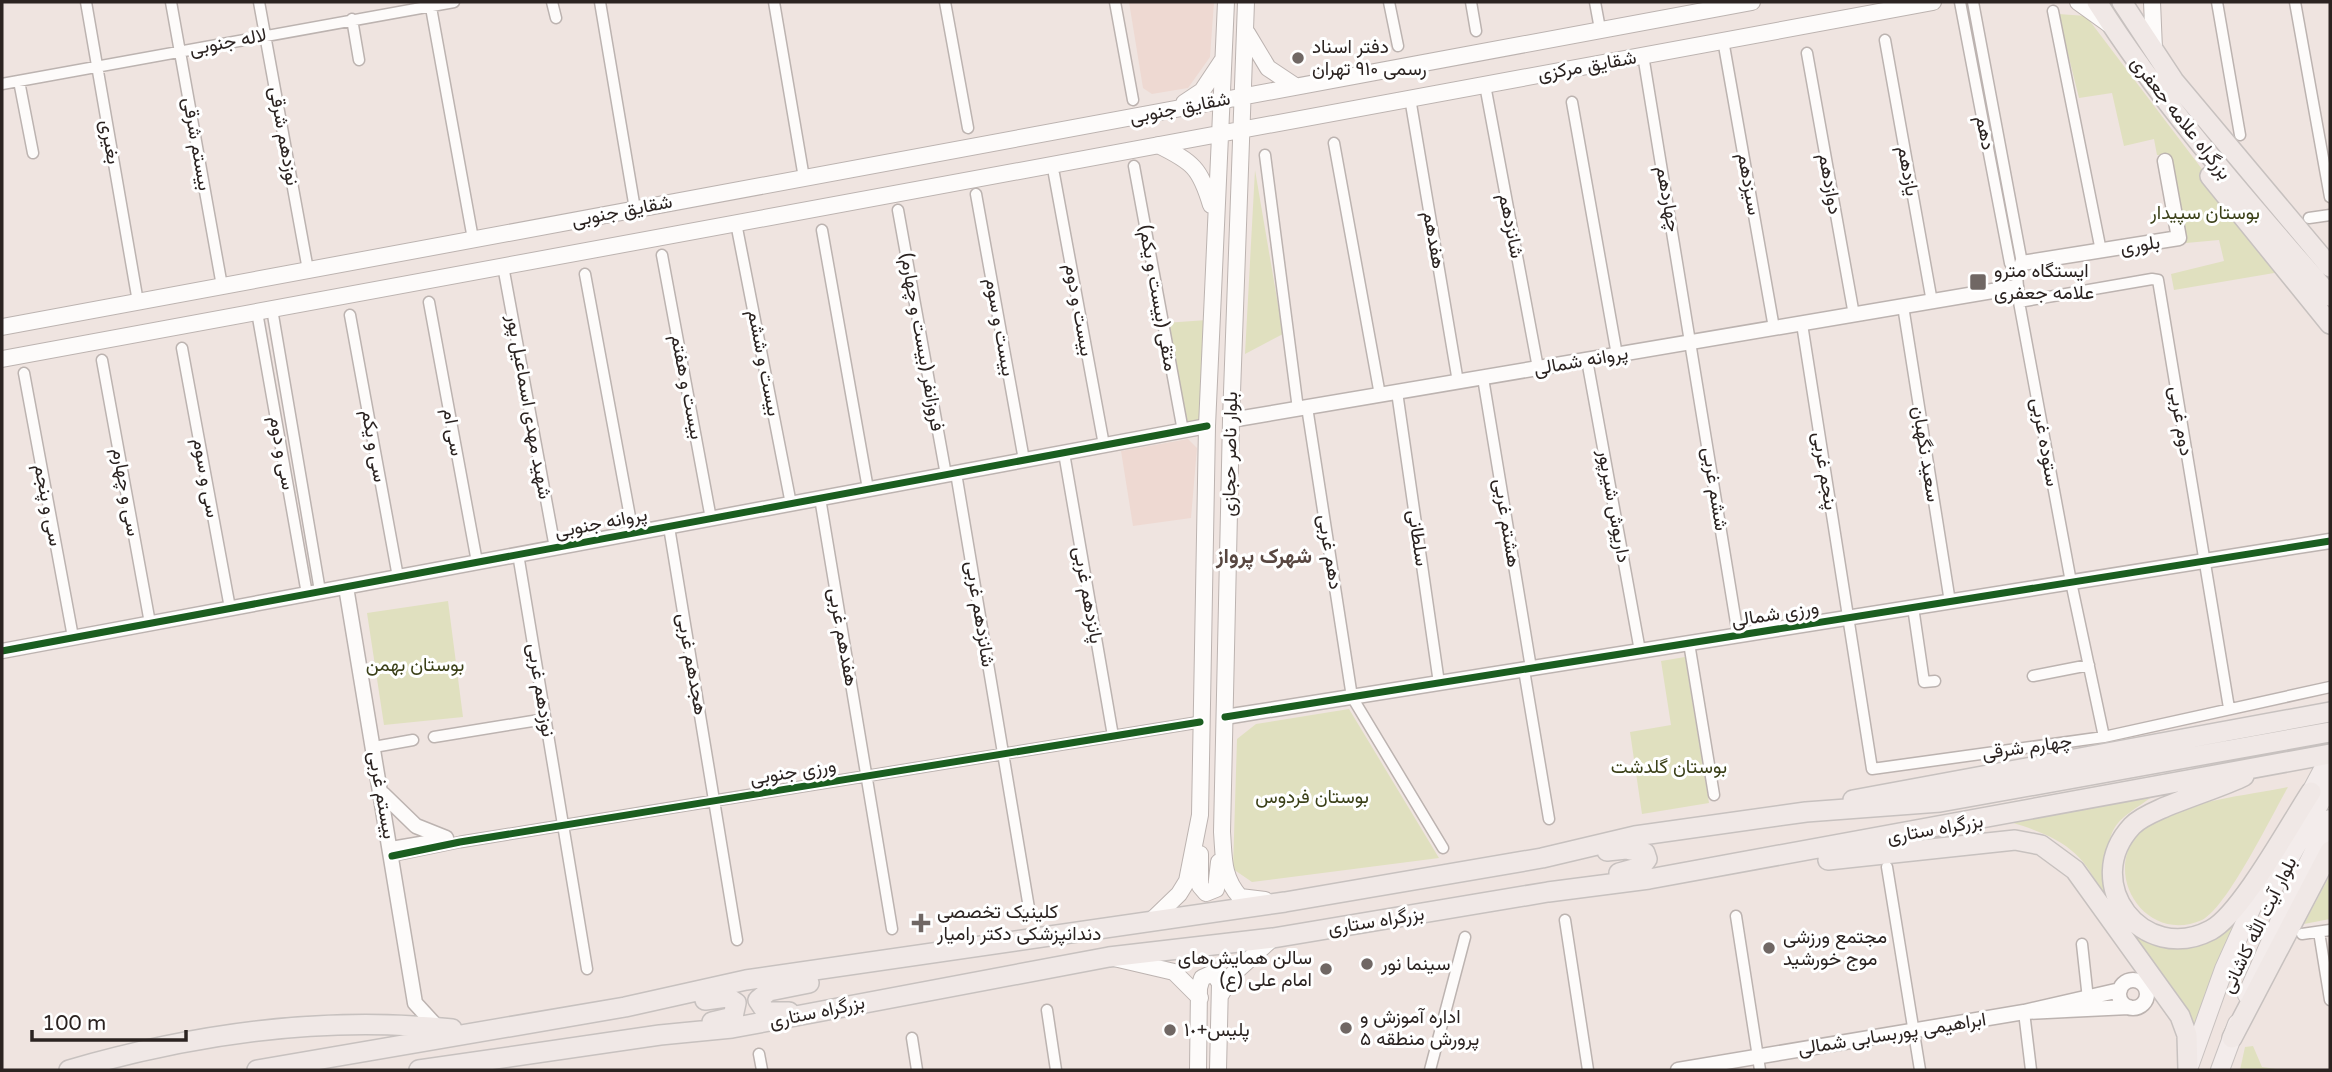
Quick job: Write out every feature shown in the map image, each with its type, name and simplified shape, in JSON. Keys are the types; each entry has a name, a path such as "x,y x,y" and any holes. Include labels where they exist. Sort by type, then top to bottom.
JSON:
{"highway":[{"name":"بزرگراه علامه جعفری","path":"2096,2 2158,92 2246,201 2329,294"},
{"name":"بزرگراه علامه جعفری","path":"2122,2 2155,55 2224,143 2330,267"},
{"path":"2158,92 2183,139 2235,209 2330,324"},
{"path":"1806,813 1885,792 2330,712"},
{"name":"بزرگراه ستاری","path":"257,1070 625,1007 746,980 908,959 1285,902 1542,858 1635,836 1806,813 1940,802 2330,732"},
{"name":"بزرگراه ستاری","path":"419,1070 466,1066 660,1035 732,1028 1109,957 1273,938 1789,855 2269,764 2330,755"},
{"path":"2269,764 2216,790 2154,812 2135,823 2122,838 2114,851 2112,873 2115,895 2125,914 2142,929 2166,938 2192,937 2213,930 2232,913 2322,791"},
{"path":"1789,855 1825,860 1988,841 2015,840 2041,845 2075,870 2168,996 2187,1035 2188,1070"},
{"path":"1542,858 1626,849 1645,853 1647,859 1641,867 1630,871 1584,877 1548,892"},
{"path":"2232,1038 2330,851"},
{"path":"831,1008 771,1013 762,1009 758,1000 769,991 854,977 908,959"},
{"path":"625,1007 727,997 736,1003 733,1017 660,1035"},
{"name":"بزرگراه ستاری","path":"69,1070 198,1038 289,1027 351,1024 474,1032"}],"main road":[{"name":"بلوار ناصر حجازی","path":"1150,922 1179,894 1187,881 1200,816 1207,426 1226,2"},
{"name":"بلوار ناصر حجازی","path":"1246,2 1231,420 1222,832 1225,875 1240,897 1285,902"},
{"name":"شقایق مرکزی","path":"1243,96 1752,2"},
{"name":"شقایق مرکزی","path":"1241,130 1933,2"},
{"path":"2078,2 2112,27"},
{"path":"2152,2 2150,18 2155,55"},
{"path":"1245,30 1268,68 1296,86"},
{"path":"1173,109 1202,91 1223,59"},
{"name":"شقایق جنوبی","path":"2,327 1243,96"},
{"name":"شقایق جنوبی","path":"2,359 265,317 503,266 1241,130"},
{"path":"1157,145 1191,163 1202,175 1215,218"},
{"path":"2188,1070 2200,1031 2241,928 2322,791 2330,755"},
{"name":"بلوار آیت الله کاشانی","path":"2200,1070 2233,972 2322,791"},
{"path":"1200,816 1199,880 1206,893 1216,889 1222,832"},
{"name":"بلوار آیت الله کاشانی","path":"2220,1070 2255,972 2330,819"},
{"path":"1219,998 1233,974 1273,938"},
{"path":"1109,957 1174,972 1199,998"},
{"path":"1198,1070 1199,998 1202,978 1213,974 1220,983 1218,1070"}],"street":[{"name":"بغیری","path":"86,2 138,302"},
{"name":"بیستم شرقی","path":"171,2 222,286"},
{"name":"نوزدهم شرقی","path":"259,2 308,270"},
{"name":"لاله جنوبی","path":"2,84 430,4 454,2"},
{"path":"552,2 556,18"},
{"path":"600,2 635,209"},
{"path":"774,2 804,177"},
{"path":"945,2 968,128"},
{"path":"1115,2 1133,100"},
{"path":"1389,2 1398,46"},
{"path":"1471,2 1476,31"},
{"path":"1595,2 1600,29"},
{"name":"دهم","path":"1960,2 2017,278"},
{"name":"دهم","path":"1973,2 2017,278"},
{"path":"2217,2 2240,135"},
{"path":"2295,2 2330,197"},
{"path":"430,4 474,239"},
{"path":"2053,11 2101,251"},
{"path":"352,19 359,60"},
{"name":"سیزدهم","path":"1723,40 1774,328"},
{"name":"یازدهم","path":"1885,40 1932,302"},
{"name":"دوازدهم","path":"1807,53 1854,315"},
{"name":"چهاردهم","path":"1643,55 1693,342"},
{"path":"19,81 33,153"},
{"name":"شانزدهم","path":"1485,85 1538,368"},
{"name":"هفدهم","path":"1410,98 1458,382"},
{"path":"1572,102 1617,355"},
{"path":"1334,144 1380,395"},
{"name":"دهم غربی","path":"1265,155 1303,408 1352,697"},
{"name":"بلوری","path":"1932,302 2101,251 2179,238 2165,161"},
{"name":"متقی (بیست و یکم)","path":"1134,166 1183,431"},
{"name":"بیست و دوم","path":"1054,174 1104,445"},
{"name":"بیست و سوم","path":"976,194 1024,460"},
{"name":"فروزانفر (بیست و چهارم)","path":"898,210 951,474"},
{"path":"2309,218 2330,215"},
{"name":"بیست و ششم","path":"736,223 792,503"},
{"path":"822,230 869,489"},
{"name":"بیست و هفتم","path":"662,255 711,519"},
{"name":"شهید مهدی اسماعیل پور","path":"503,266 555,548"},
{"path":"585,274 633,533"},
{"name":"دوم غربی","path":"2017,278 2158,280 2229,708"},
{"name":"ستوده غربی","path":"2017,278 2071,582 2104,737"},
{"name":"سی ام","path":"429,302 477,562"},
{"name":"پروانه شمالی","path":"1231,420 1932,302"},
{"name":"سعید نگهبان","path":"1903,306 1950,602"},
{"name":"سی و یکم","path":"350,315 398,577"},
{"name":"سی و دوم","path":"265,317 290,414 313,593"},
{"name":"سی و دوم","path":"265,317 275,416 313,593"},
{"name":"پنجم غربی","path":"1802,324 1849,618"},
{"name":"ششم غربی","path":"1693,342 1738,635"},
{"name":"سی و سوم","path":"182,348 230,608"},
{"name":"سی و چهارم","path":"102,360 150,623"},
{"name":"داریوش شیرپور","path":"1587,360 1640,651"},
{"name":"سی و پنجم","path":"24,373 73,637"},
{"name":"هشتم غربی","path":"1483,377 1549,819"},
{"name":"سلطانی","path":"1397,392 1439,683"},
{"path":"275,416 290,414"},
{"name":"پروانه جنوبی","path":"2,651 1207,426"},
{"name":"پانزدهم غربی","path":"1064,453 1113,736"},
{"name":"شانزدهم غربی","path":"951,474 1029,908"},
{"name":"هفدهم غربی","path":"820,498 892,929"},
{"name":"هجدهم غربی","path":"668,527 737,940"},
{"name":"ورزی شمالی","path":"1225,717 2330,541"},
{"name":"نوزدهم غربی","path":"518,554 563,825"},
{"name":"بیستم غربی","path":"346,586 415,1003"},
{"path":"1913,607 1924,682 1935,681"},
{"name":"چهارم شرقی","path":"1849,618 1872,769 2104,737 2330,687"},
{"path":"1689,643 1714,795"},
{"path":"2032,676 2089,665"},
{"path":"1352,697 1443,848"},
{"path":"434,737 545,719"},
{"name":"ورزی جنوبی","path":"391,852 1200,722"},
{"path":"374,747 414,740"},
{"path":"381,792 416,826 453,840"},
{"path":"563,825 587,969"},
{"path":"1887,867 1920,1070"},
{"path":"1736,916 1759,1064"},
{"path":"1565,920 1588,1070"},
{"path":"2302,934 2325,931 2330,1000"},
{"path":"1430,1070 1465,937"},
{"path":"2082,944 2088,999"},
{"path":"2128,980 2137,980 2145,985 2148,993 2145,1002 2138,1007 2129,1007 2120,999 2120,990 2128,980"},
{"name":"ابراهیمی پوربسابی شمالی","path":"1678,1070 1759,1064 1913,1031 2088,999 2120,990"},
{"path":"405,1026 415,1003 438,1028"},
{"name":"ابراهیمی پوربسابی شمالی","path":"2024,1012 2129,1007"},
{"path":"1047,1010 1056,1070"},
{"path":"2024,1012 2031,1070"},
{"path":"912,1038 917,1070"},
{"path":"759,1054 761,1070"}],"shaded area":[{"path":"1129,2 1214,2 1210,57 1188,88 1152,94 1143,88"},
{"path":"1188,439 1197,448 1191,518 1133,526 1121,451"}],"green space":[{"name":"بوستان سپیدار","path":"2058,14 2086,16 2280,272 2174,290 2171,274 2224,261 2219,240 2186,243 2167,155 2157,155 2154,139 2124,146 2112,93 2079,98"},
{"path":"1255,170 1283,334 1245,354"},
{"path":"1207,320 1206,420 1183,423 1165,323"},
{"name":"بوستان بهمن","path":"448,601 463,717 384,725 367,613"},
{"name":"بوستان گلدشت","path":"1685,657 1709,803 1642,814 1630,732 1671,725 1661,661"},
{"name":"بوستان فردوس","path":"1349,709 1439,858 1252,882 1233,869 1237,739 1256,724"},
{"path":"2288,787 2236,880 2224,898 2202,920 2180,925 2160,922 2144,911 2132,896 2126,878 2126,858 2134,839 2150,823 2197,804"},
{"path":"2156,794 2124,817 2113,830 2104,868 2155,942 2240,911 2192,1031 2103,899 2088,868 2068,847 2042,833 2010,822"},
{"path":"2330,875 2330,919 2304,924"},
{"path":"2253,1046 2262,1067 2283,1070 2240,1070 2245,1047"}],"cycle path":[{"path":"2,651 1207,426"},
{"path":"1225,717 2330,541"},
{"path":"392,856 460,842 1200,722"}],"place":[{"name":"دفتر اسناد رسمی ۹۱۰ تهران","path":"1298,58"},
{"name":"ایستگاه مترو علامه جعفری","path":"1978,282"},
{"name":"کلینیک تخصصی دندانپزشکی دکتر رامیار","path":"921,923"},
{"name":"مجتمع ورزشی موج خورشید","path":"1769,948"},
{"name":"سینما نور","path":"1367,964"},
{"name":"سالن همایش‌های امام علی (ع)","path":"1326,969"},
{"name":"اداره آموزش و پرورش منطقه ۵","path":"1346,1028"},
{"name":"پلیس+١٠","path":"1170,1030"}],"district":[{"name":"شهرک پرواز","path":"1264,556"}]}
